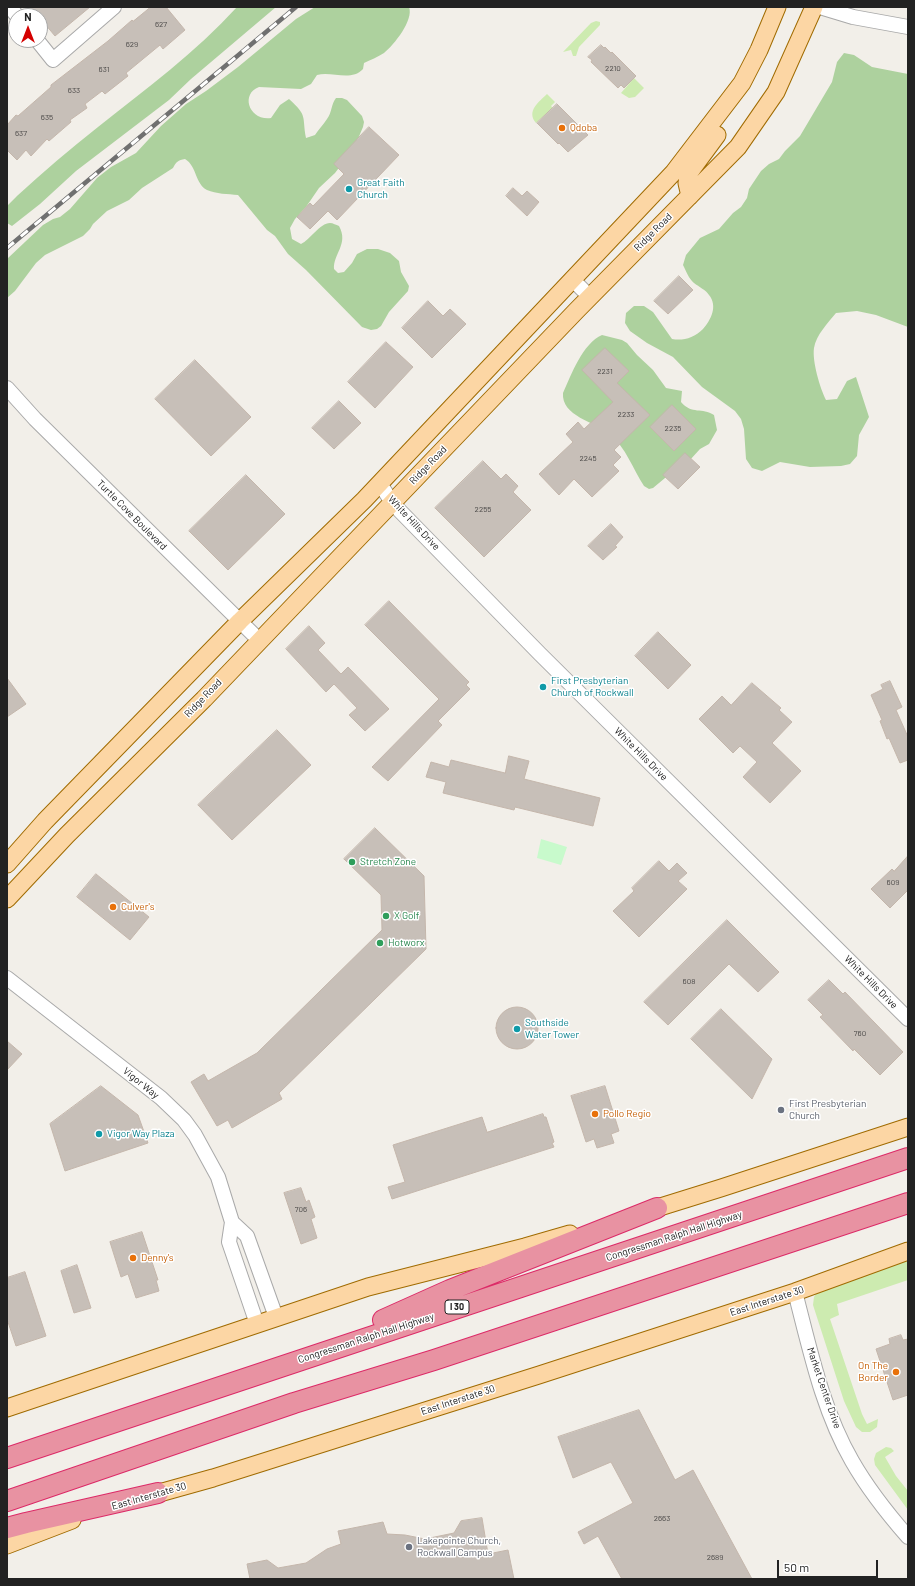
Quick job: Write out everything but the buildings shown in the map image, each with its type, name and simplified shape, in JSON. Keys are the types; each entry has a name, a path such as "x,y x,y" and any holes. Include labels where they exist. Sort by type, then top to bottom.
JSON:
{"highway":[{"name":"Congressman Ralph Hall Highway","path":"7,1458 285,1364 908,1158"},
{"path":"7,1501 294,1403 434,1360 908,1203"},
{"path":"285,1364 450,1290 657,1208"},
{"path":"7,1528 158,1493"}],"main road":[{"path":"7,864 45,821 240,622 380,484 674,172 742,83 759,50 777,7"},
{"name":"Ridge Road","path":"7,899 67,835 204,699 590,297 738,147 776,92 814,7"},
{"path":"690,196 687,183 689,173 730,117 736,105 742,83"},
{"path":"7,1408 368,1287 525,1247 657,1208 908,1126"},
{"name":"East Interstate 30","path":"7,1545 68,1521 319,1445 795,1292 908,1251"}],"street":[{"path":"43,48 53,60 114,7"},
{"path":"820,7 853,17 908,27"},
{"path":"573,280 590,297"},
{"name":"Turtle Cove Boulevard","path":"7,388 35,419 259,640"},
{"name":"White Hills Drive","path":"380,484 392,502 540,654 908,1019"},
{"name":"Vigor Way","path":"7,978 133,1076 184,1120 200,1144 218,1177 232,1222 229,1242 257,1324"},
{"name":"Vigor Way","path":"232,1222 247,1236 276,1317"},
{"name":"Market Center Drive","path":"795,1292 816,1372 833,1422 856,1468 882,1506 908,1537"}],"green space":[{"path":"237,7 276,7 191,79 169,100 76,171 40,204 12,226 7,223 7,206 17,196 67,152 188,55"},
{"path":"315,7 409,7 409,19 398,38 384,53 364,63 363,69 358,73 347,76 329,74 317,75 311,84 301,89 259,87 253,90 249,101 250,106 257,115 263,118 271,118 280,105 289,99 302,113 306,138 315,135 329,117 336,98 347,100 362,116 364,122 363,127 354,148 335,173 319,188 306,207 295,219 290,228 292,239 301,244 326,224 331,223 339,226 342,232 342,244 334,264 334,269 338,273 344,272 352,263 357,254 367,249 378,249 390,253 399,261 401,272 409,286 408,291 389,312 381,326 377,329 371,330 362,327 306,270 288,254 275,236 267,230 238,195 218,193 207,190 200,184 192,166 185,159 175,164 173,168 142,188 129,200 107,211 83,236 45,255 36,263 15,291 7,298 7,259 43,225 60,217 70,209 97,178 111,167 136,153 161,126 186,104 238,67 296,19"},
{"path":"596,21 600,22 600,25 579,47 576,56 573,56 571,50 563,52 591,23"},
{"path":"844,53 854,55 872,67 908,74 908,327 876,315 857,311 836,313 823,329 815,343 815,367 821,389 826,400 837,399 847,381 856,377 869,417 859,435 857,456 850,464 841,466 810,467 780,462 762,471 752,468 746,459 744,429 741,419 735,411 702,387 673,357 647,343 630,331 625,323 626,313 634,306 644,306 653,312 672,339 680,340 688,338 696,335 703,329 711,317 713,308 712,299 708,293 694,283 688,275 683,265 686,255 700,238 719,229 733,213 741,207 747,198 749,189 761,171 769,164 779,159 800,136 832,82 837,62"},
{"path":"634,78 644,88 635,97 629,98 621,93"},
{"path":"547,94 555,102 551,106 553,108 536,123 532,115 533,111 537,104"},
{"path":"602,335 622,340 627,343 653,370 666,388 682,391 681,402 685,406 693,410 705,411 714,415 717,430 709,444 700,449 679,472 665,478 653,488 649,489 644,486 625,452 610,434 573,413 564,401 563,393 578,360 589,345"},
{"path":"541,839 567,847 561,865 537,858"},
{"path":"908,1261 908,1280 837,1304 839,1315 830,1319 862,1414 867,1424 878,1419 877,1427 870,1432 862,1432 856,1427 844,1401 813,1305 814,1297 817,1292 864,1272"},
{"path":"886,1447 891,1448 894,1451 885,1457 896,1476 908,1491 908,1510 875,1465 874,1459 876,1453"}],"railway":[{"path":"7,248 296,7"}],"place":[{"name":"Qdoba","path":"562,128"},
{"name":"Great Faith Church","path":"349,189"},
{"name":"First Presbyterian Church of Rockwall","path":"543,687"},
{"name":"Stretch Zone","path":"352,862"},
{"name":"Culver's","path":"113,907"},
{"name":"X Golf","path":"386,916"},
{"name":"Hotworx","path":"380,943"},
{"name":"Southside Water Tower","path":"517,1029"},
{"name":"First Presbyterian Church","path":"781,1110"},
{"name":"Pollo Regio","path":"595,1114"},
{"name":"Vigor Way Plaza","path":"99,1134"},
{"name":"Denny's","path":"133,1258"},
{"name":"On The Border","path":"896,1372"},
{"name":"Lakepointe Church, Rockwall Campus","path":"409,1547"}]}
